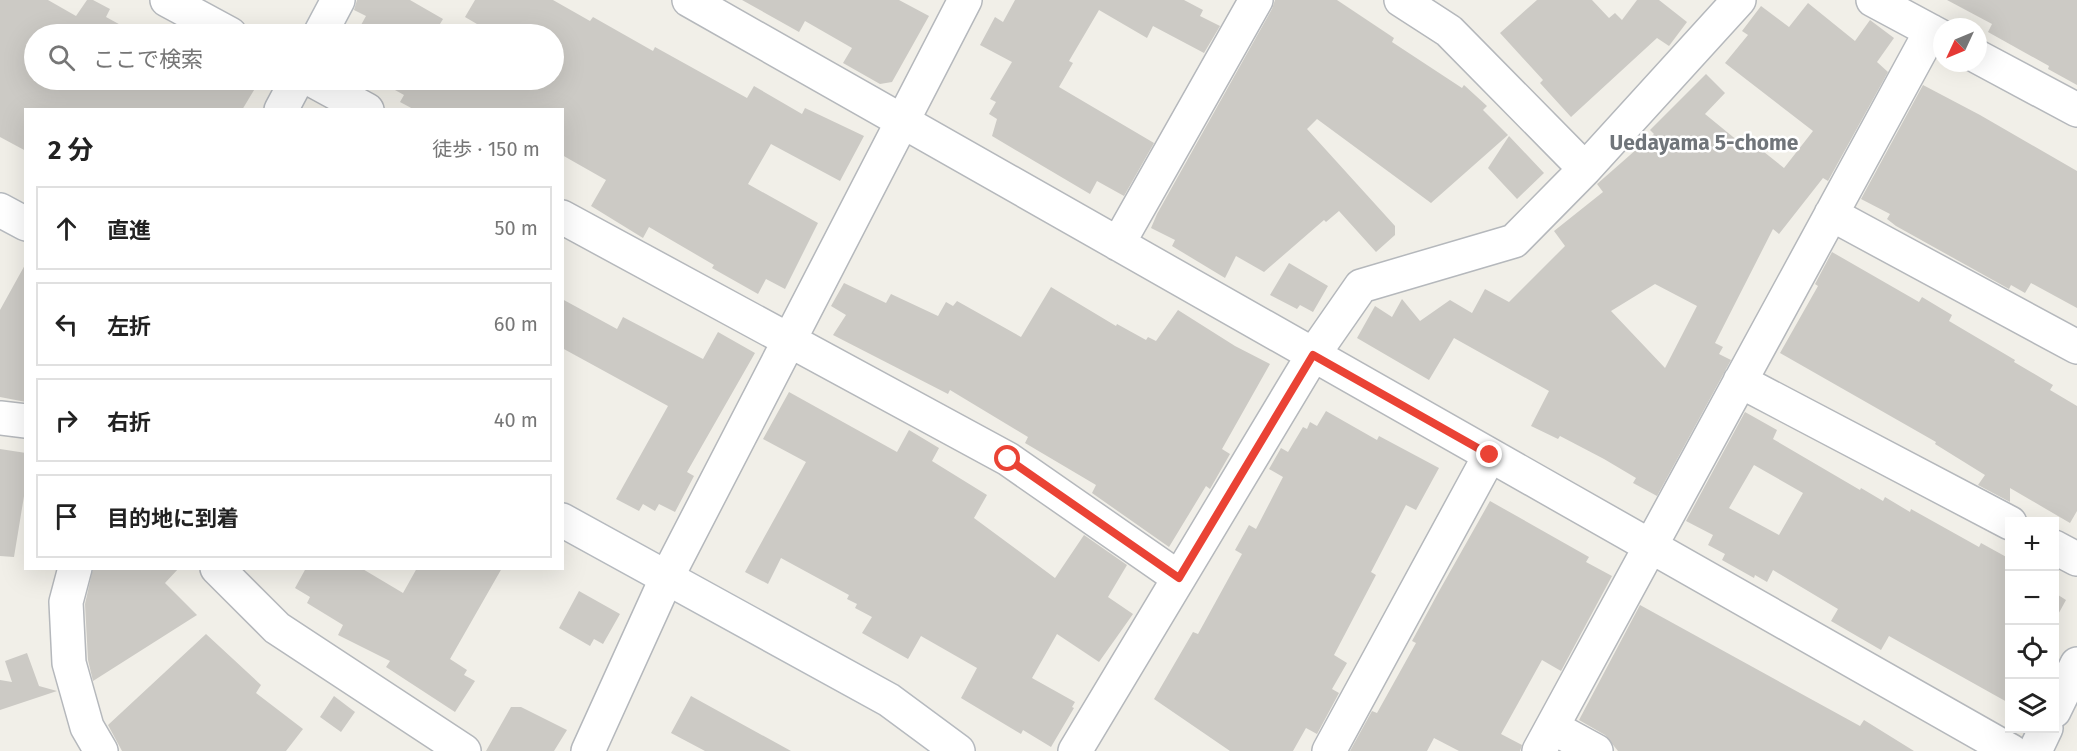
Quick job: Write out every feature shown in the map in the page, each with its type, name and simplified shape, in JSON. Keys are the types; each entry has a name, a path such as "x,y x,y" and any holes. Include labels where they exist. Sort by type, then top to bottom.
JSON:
{"street":[{"path":"167,0 211,24"},
{"path":"325,24 338,0"},
{"path":"689,0 2011,751"},
{"path":"588,751 667,577 965,0"},
{"path":"1118,244 1256,0"},
{"path":"1401,0 1449,31 1585,169"},
{"path":"1075,751 1313,355 1361,286 1514,241 1585,169 1739,0"},
{"path":"1873,0 1933,32"},
{"path":"1596,751 1545,739 1831,214 1933,39"},
{"path":"1987,62 2077,110"},
{"path":"282,108 292,90"},
{"path":"330,90 363,108"},
{"path":"0,210 24,224"},
{"path":"1831,214 2077,347"},
{"path":"564,218 1008,459 1179,578"},
{"path":"1740,381 2005,520"},
{"path":"0,418 24,421"},
{"path":"1329,751 1490,455"},
{"path":"564,521 889,700 958,751"},
{"path":"2059,549 2077,559"},
{"path":"74,570 66,602 69,663 87,728 100,751"},
{"path":"219,570 277,628 464,751"},
{"path":"2059,702 2077,664"},
{"path":"2035,751 2044,733"}],"building":[{"path":"0,0 48,0 76,16 87,0 93,0 110,9 106,17 119,24 24,24 24,90 254,90 243,108 24,108 24,150 0,137"},
{"path":"357,0 410,0 443,19 440,24 362,24 366,16 354,10"},
{"path":"475,0 553,0 590,21 593,17 653,51 655,47 747,98 754,86 802,114 805,108 864,136 840,181 771,144 748,184 818,223 785,289 766,279 758,294 712,268 714,265 649,227 643,238 591,206 606,180 564,156 564,108 411,108 400,102 404,95 395,90 564,90 564,24 477,24 465,17"},
{"path":"742,0 899,0 929,16 892,82 880,84 843,63 852,48 805,21 799,32"},
{"path":"1015,0 1184,0 1203,10 1200,16 1220,26 1204,53 1153,26 1147,38 1099,10 1069,61 1073,63 1059,87 1154,143 1124,196 1097,181 1090,194 992,136 997,119 989,114 996,102 990,99 1012,62 980,45 995,17 1003,22"},
{"path":"1275,0 1337,0 1394,38 1392,42 1462,88 1464,85 1487,106 1483,110 1508,135 1431,203 1317,119 1307,129 1395,226 1395,235 1376,252 1339,211 1326,222 1324,220 1264,272 1236,256 1225,278 1172,246 1175,240 1151,228"},
{"path":"1537,0 1592,0 1609,18 1615,13 1622,20 1637,0 1659,0 1687,22 1669,46 1657,38 1571,117 1540,83 1543,80 1500,33"},
{"path":"1947,0 2077,0 2077,85 2048,69 2049,66 1988,32 1992,24 1987,21 1987,18 1981,18"},
{"path":"1808,3 1855,41 1870,20 1894,38 1877,62 1888,72 1828,181 1823,178 1779,234 1773,229 1715,343 1723,347 1719,354 1731,360 1657,496 1633,483 1636,478 1604,459 1560,436 1558,439 1531,426 1549,391 1454,338 1429,380 1357,338 1375,306 1392,317 1402,299 1420,321 1450,300 1472,313 1485,289 1509,302 1565,246 1554,231 1603,192 1597,184 1654,134 1650,130 1706,74 1725,93 1705,114 1749,150 1754,144 1784,168 1813,131 1725,63 1748,35 1742,31 1761,6 1789,27","holes":["1655,284 1697,306 1665,368 1611,311"]},
{"path":"1923,85 2077,171 2077,308 2031,283 2025,293 2011,285 2009,289 1896,226 1887,219 1890,214 1861,199"},
{"path":"1509,136 1544,173 1517,199 1488,168"},
{"path":"1832,252 1919,302 1922,297 1952,315 1949,321 2053,385 2050,390 2077,406 2077,511 2070,523 2010,488 2010,502 1978,485 1985,475 1935,444 1936,442 1780,353 1818,286 1815,284"},
{"path":"1289,263 1328,286 1313,312 1300,305 1297,309 1270,295"},
{"path":"24,267 24,402 0,397 0,310"},
{"path":"844,283 886,303 891,294 938,316 946,302 953,306 957,301 1021,337 1051,287 1116,326 1117,324 1146,340 1148,337 1156,341 1178,310 1235,346 1270,364 1222,449 1230,454 1210,489 1206,486 1169,547 1092,493 1096,485 1025,443 1028,437 950,390 948,394 833,335 846,315 831,306"},
{"path":"564,300 617,329 623,317 703,359 718,332 755,353 687,472 694,476 675,512 659,504 655,511 643,504 639,511 616,499 668,406 564,349"},
{"path":"789,392 897,452 909,430 939,448 932,461 987,495 974,518 1055,578 1084,535 1127,565 1108,597 1133,614 1099,662 1057,634 1032,678 1075,702 1072,707 1074,708 1051,747 1023,730 1021,734 961,698 977,668 921,636 908,659 862,633 872,617 855,608 857,604 847,599 849,595 781,558 768,584 745,572 806,462 763,439"},
{"path":"1326,411 1377,440 1379,436 1439,468 1416,510 1406,505 1371,572 1376,575 1334,655 1347,663 1332,689 1339,693 1317,734 1306,728 1293,751 1230,751 1154,699 1193,632 1198,634 1242,554 1235,550 1249,525 1256,529 1283,477 1269,469 1281,448 1288,452 1303,427 1307,429 1310,422 1317,426"},
{"path":"1745,412 1777,430 1773,439 1860,490 1861,488 1883,501 1885,497 1979,547 1981,543 2005,556 2005,701 1889,636 1881,650 1831,621 1838,609 1773,570 1767,582 1755,575 1754,578 1722,560 1725,554 1708,545 1713,535 1686,521","holes":["1754,465 1803,493 1779,535 1729,508"]},
{"path":"0,449 24,453 24,496 14,557 0,556"},
{"path":"1490,501 1589,557 1586,562 1612,576 1561,671 1542,660 1501,734 1522,745 1520,751 1459,751 1434,738 1427,751 1350,751 1372,711 1377,713 1416,643 1412,641"},
{"path":"93,570 177,570 165,583 197,615 93,681 88,660 85,604"},
{"path":"305,570 364,570 403,593 416,570 501,570 450,659 467,670 464,675 475,681 455,712 386,667 390,661 338,635 343,625 307,603 310,597 295,588"},
{"path":"579,591 620,614 603,644 594,639 590,646 559,628"},
{"path":"2059,596 2066,600 2059,613"},
{"path":"1640,605 1860,726 1864,720 1914,751 1618,751 1605,735 1579,720"},
{"path":"206,634 261,685 256,693 303,729 286,751 122,751 108,725"},
{"path":"27,653 39,686 57,691 0,710 0,680 12,682 5,661"},
{"path":"334,696 355,712 341,732 320,717"},
{"path":"691,696 791,751 705,751 671,733"},
{"path":"511,707 521,707 567,730 554,751 486,751"}],"district":[{"name":"Uedayama 5-chome","path":"1704,143"}],"route":[{"path":"1008,459 1179,578 1313,355 1490,455"}]}
